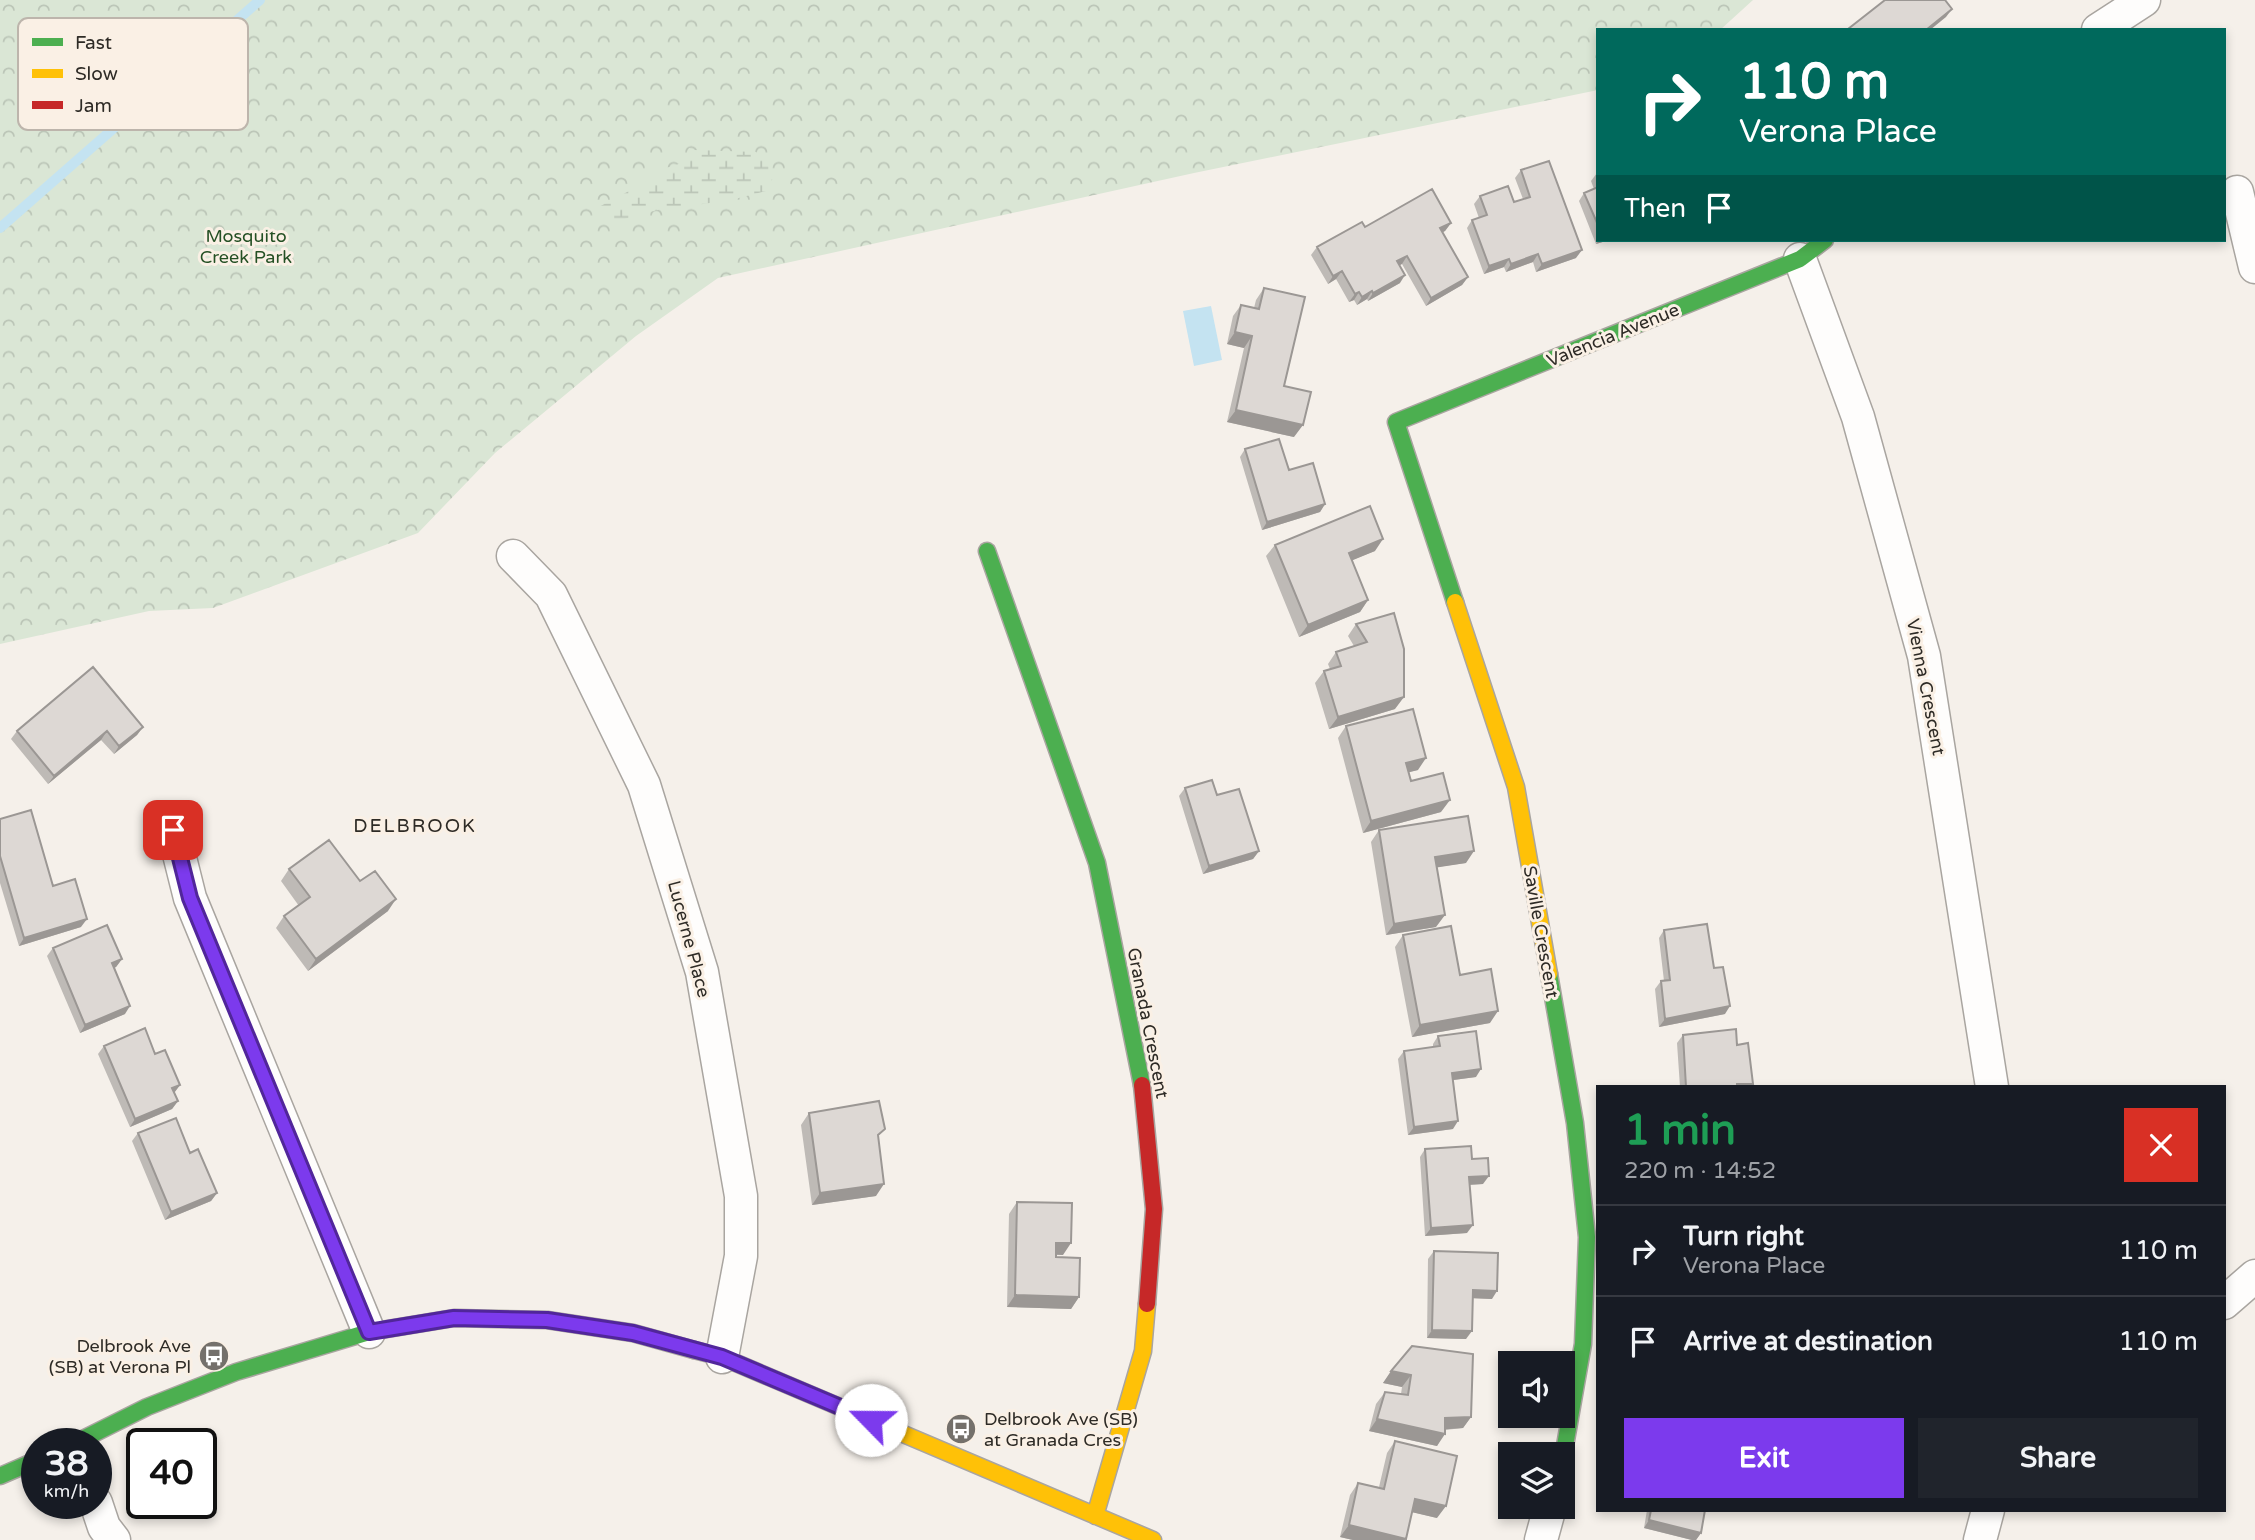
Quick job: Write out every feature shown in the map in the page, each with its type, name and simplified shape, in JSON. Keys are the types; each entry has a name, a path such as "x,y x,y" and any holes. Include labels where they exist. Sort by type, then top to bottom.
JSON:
{"street":[{"path":"2101,28 2144,0"},
{"path":"2239,193 2255,267"},
{"name":"Valencia Avenue","path":"1396,422 1800,259 1822,242"},
{"name":"Vienna Crescent","path":"1800,259 1858,417 1924,656 1992,1085"},
{"name":"Saville Crescent","path":"1396,422 1516,787 1575,1123 1587,1237 1583,1344 1566,1442"},
{"name":"Granada Crescent","path":"986,551 1097,863 1143,1091 1154,1209 1143,1351 1096,1516"},
{"name":"Lucerne Place","path":"513,556 551,595 645,785 702,972 741,1196 740,1256 722,1357"},
{"path":"173,830 190,898 369,1332"},
{"path":"2226,1301 2255,1276"},
{"path":"107,1428 147,1407 236,1372 369,1332 454,1318 547,1320 633,1333 722,1357 1153,1540"},
{"path":"0,1476 21,1467"},
{"path":"101,1519 114,1540"},
{"path":"1541,1540 1547,1519"}],"green space":[{"name":"Mosquito Creek Park","path":"0,0 1753,0 1722,28 1596,28 1596,90 1194,173 718,278 636,336 495,453 418,533 213,608 149,611 0,644"},
{"path":"689,148 756,152 775,174 766,191 735,199 672,206 617,221 595,209 666,168 685,162"}],"water":[{"path":"1211,306 1222,360 1194,366 1183,311"}],"building":[{"path":"1885,0 1945,0 1952,9 1928,28 1849,28"},
{"path":"1549,161 1582,250 1542,264 1538,254 1511,264 1509,259 1489,266 1472,220 1487,215 1480,196 1508,186 1514,202 1530,197 1521,170"},
{"path":"1596,188 1596,220 1584,193"},
{"path":"1432,189 1451,223 1440,228 1468,277 1431,298 1407,256 1397,261 1405,275 1362,297 1359,292 1355,294 1342,271 1333,276 1317,247 1362,222 1365,227"},
{"path":"1264,288 1305,297 1284,386 1311,392 1303,425 1236,410 1252,336 1235,332 1241,305 1259,309"},
{"path":"1279,439 1289,470 1313,463 1325,504 1267,522 1245,449"},
{"path":"1370,506 1383,539 1349,553 1368,600 1308,625 1275,545"},
{"path":"1394,613 1404,649 1404,697 1338,717 1324,671 1341,666 1336,652 1367,642 1356,624"},
{"path":"93,667 143,727 119,746 107,731 54,776 17,731"},
{"path":"1413,709 1426,758 1406,763 1411,781 1443,773 1450,800 1371,821 1346,726"},
{"path":"1212,780 1217,795 1239,789 1259,851 1209,866 1185,788"},
{"path":"31,810 53,886 75,879 87,919 24,938 0,856 0,819"},
{"path":"1468,816 1474,851 1435,857 1445,915 1394,924 1379,830"},
{"path":"329,840 360,881 375,871 396,899 316,959 284,916 310,897 289,869"},
{"path":"1707,924 1714,968 1723,967 1730,1006 1665,1019 1661,981 1670,980 1664,930"},
{"path":"107,925 122,959 112,963 130,1006 85,1025 53,948"},
{"path":"1451,926 1460,975 1491,969 1498,1011 1420,1025 1403,935"},
{"path":"145,1028 155,1054 165,1050 180,1085 172,1088 178,1101 135,1119 104,1046"},
{"path":"1736,1029 1737,1045 1748,1043 1753,1084 1686,1085 1683,1035"},
{"path":"1476,1031 1481,1069 1452,1073 1458,1121 1414,1127 1404,1051 1440,1046 1438,1036"},
{"path":"879,1101 885,1129 878,1135 884,1184 820,1193 809,1113"},
{"path":"176,1118 190,1153 198,1149 217,1193 171,1212 138,1133"},
{"path":"1471,1146 1472,1159 1488,1158 1489,1176 1469,1177 1473,1225 1431,1228 1425,1149"},
{"path":"1017,1202 1072,1203 1071,1243 1056,1243 1056,1257 1080,1258 1079,1297 1015,1295"},
{"path":"1434,1251 1498,1253 1497,1291 1473,1290 1472,1331 1432,1330"},
{"path":"1412,1346 1473,1354 1471,1417 1445,1418 1445,1434 1377,1419 1385,1392 1408,1395 1411,1375 1391,1371"},
{"path":"1395,1441 1457,1456 1446,1506 1415,1499 1406,1539 1349,1525 1358,1483 1384,1489"},
{"path":"1651,1512 1705,1512 1701,1533 1649,1520"}],"waterway":[{"path":"239,18 260,0"},
{"path":"0,228 112,130"}],"traffic: fast":[{"path":"1455,602 1396,422 1800,259 1822,242"},
{"path":"987,551 1097,863 1142,1085"},
{"path":"1549,974 1575,1123 1587,1237 1583,1344 1566,1442"},
{"path":"105,1428 147,1407 236,1372 369,1332 454,1318 547,1320 633,1333 694,1350"},
{"path":"0,1476 21,1467"}],"traffic: slow":[{"path":"1455,602 1516,787 1549,974"},
{"path":"1095,1516 1143,1351 1147,1304"},
{"path":"694,1350 722,1357 1153,1540"}],"traffic: jam":[{"path":"1142,1085 1154,1209 1147,1304"}],"place":[{"name":"Delbrook Ave (SB) at Verona Pl","path":"214,1356"},
{"name":"Delbrook Ave (SB) at Granada Cres","path":"961,1429"}],"district":[{"name":"DELBROOK","path":"415,825"}],"route":[{"path":"173,830 190,898 369,1332 454,1318 547,1320 633,1333 722,1357 871,1420"}]}
